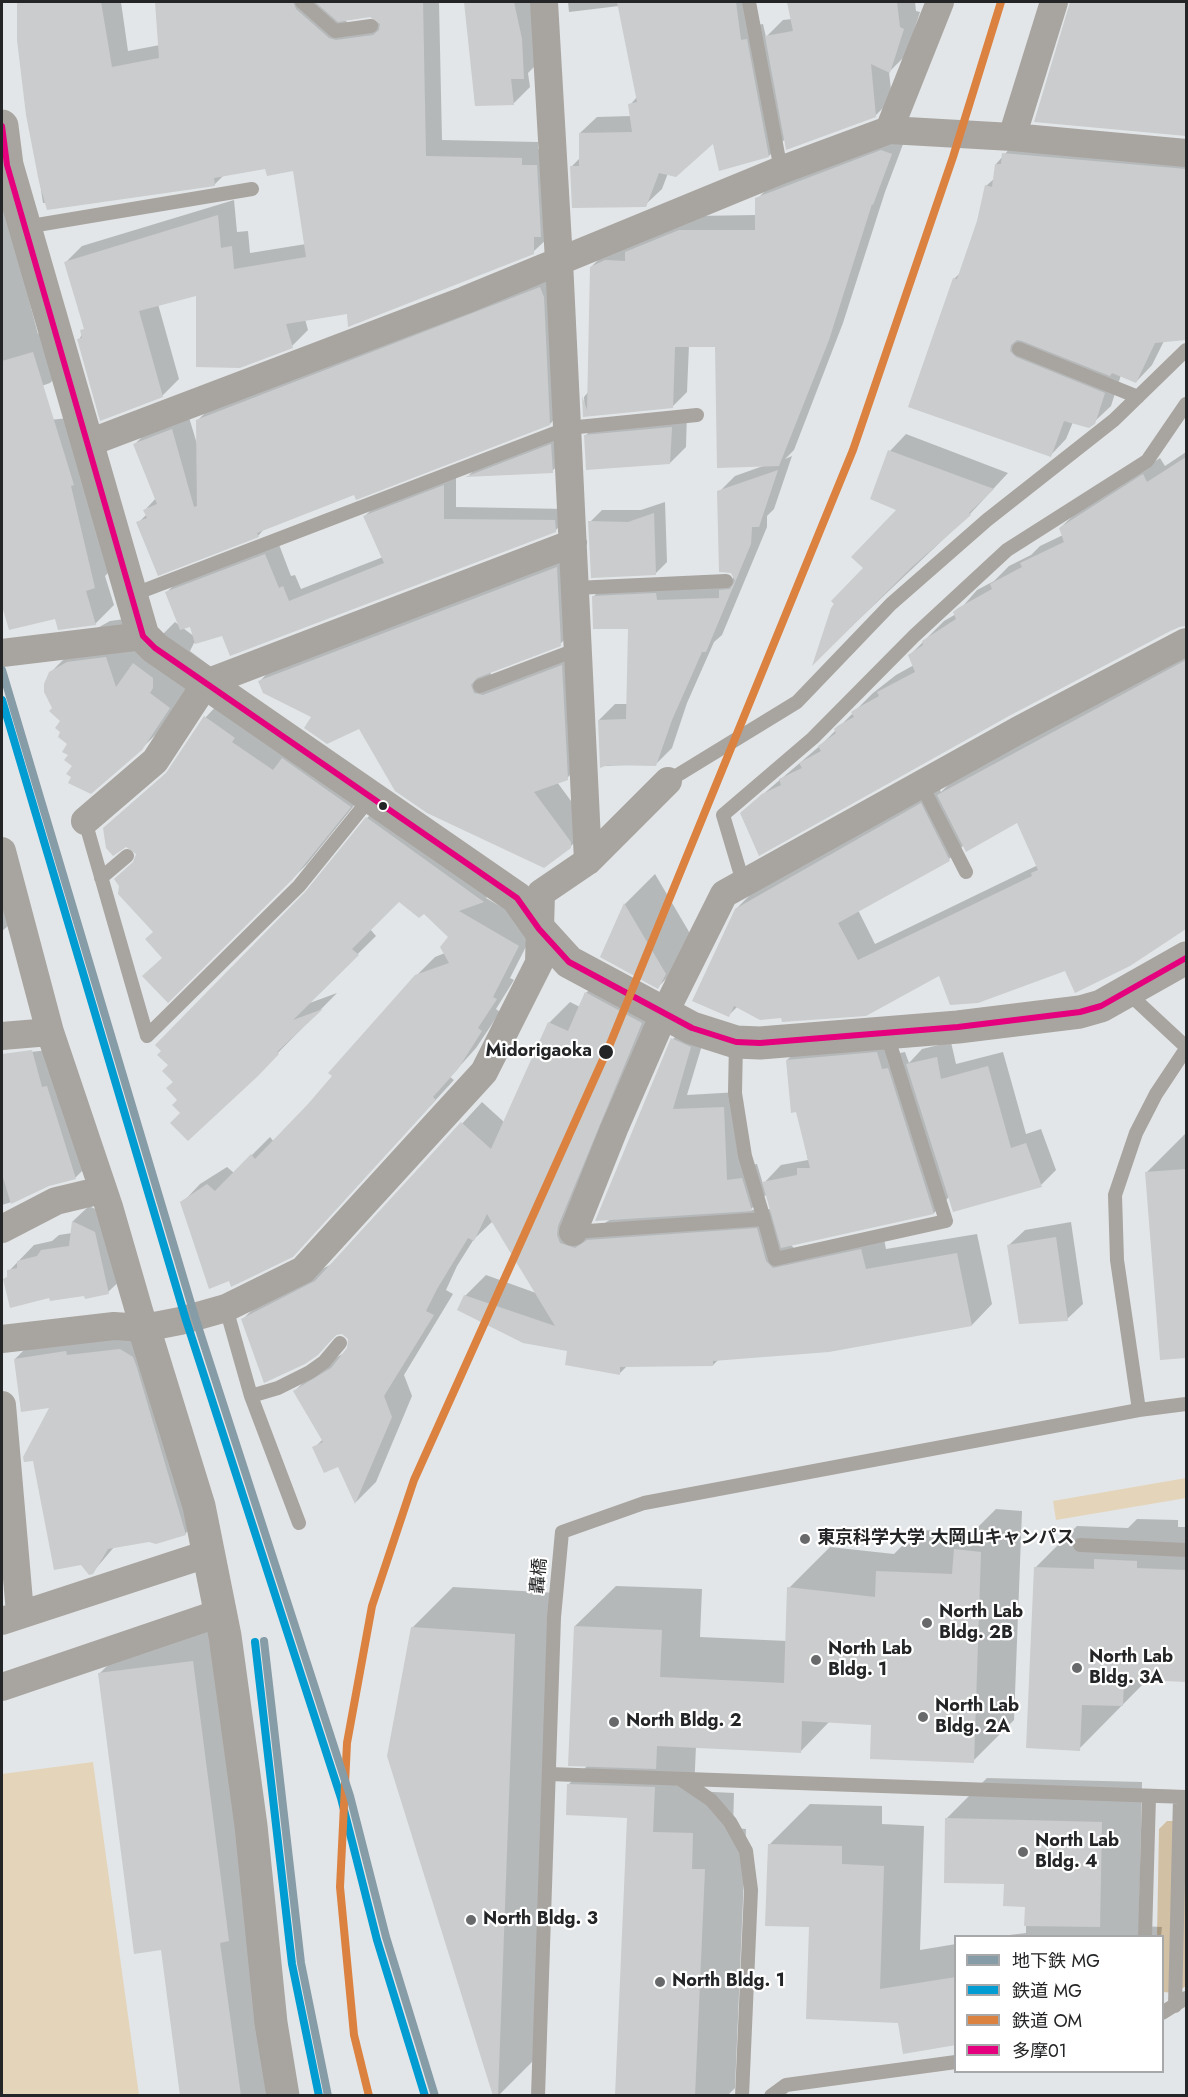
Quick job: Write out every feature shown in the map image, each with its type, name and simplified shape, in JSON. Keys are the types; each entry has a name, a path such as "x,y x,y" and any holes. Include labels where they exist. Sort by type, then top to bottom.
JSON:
{"street":[{"path":"544,2 568,428 588,861"},
{"path":"889,130 940,2"},
{"path":"1012,137 1054,2"},
{"path":"2,126 7,165 130,596 144,636 155,648 517,898 569,962 692,1028 735,1042 760,1043 1080,1012 1101,1006 1186,958"},
{"path":"86,444 454,304 781,170 889,130 1012,137 1186,153"},
{"path":"85,821 155,761 206,683 573,543"},
{"path":"2,653 144,636"},
{"path":"573,1232 614,1129 664,1014 724,894 921,784 1186,642"},
{"path":"2,1339 114,1326 144,1328 226,1308 303,1270 484,1072 539,963 532,918 541,893 588,861 668,781"},
{"path":"2,850 50,1032 102,1190 199,1506 210,1553 251,1826 271,2024 282,2096"},
{"path":"2,1036 50,1032"},
{"path":"2,1229 56,1201 102,1190"},
{"path":"2,1405 11,1617 210,1553"},
{"path":"2,1687 220,1613"}],"lane":[{"path":"302,2 336,31 371,26"},
{"path":"748,2 781,170"},
{"path":"24,226 252,189"},
{"path":"1019,349 1138,397"},
{"path":"668,781 797,702 900,597 987,520 1114,420 1186,351"},
{"path":"743,882 723,815 813,738 914,636 1007,550 1147,461 1186,404"},
{"path":"130,596 568,428 697,415"},
{"path":"575,588 726,581"},
{"path":"480,686 578,649"},
{"path":"921,784 966,872"},
{"path":"85,821 147,1036 299,885 371,797"},
{"path":"101,878 127,856"},
{"path":"1127,992 1186,1048 1156,1094 1136,1133 1115,1195 1117,1260 1139,1410 1186,1404"},
{"path":"735,1042 735,1093 742,1135 775,1259 946,1221 886,1032"},
{"path":"573,1232 764,1219"},
{"path":"226,1308 251,1396 299,1523"},
{"path":"251,1396 278,1388 310,1372 324,1362 340,1343"},
{"name":"轟橋","path":"538,2096 555,1610 562,1532 645,1503 1139,1410"},
{"path":"1080,1545 1186,1550"},
{"path":"549,1774 1183,1797 1182,1926 1169,1950 1174,2006"},
{"path":"680,1779 711,1800 730,1822 746,1851 751,1890 742,2096"},
{"path":"1145,1935 1149,1797"},
{"path":"771,2096 786,2085 954,2062"}],"shaded area":[{"path":"1186,1478 1186,1498 1056,1520 1053,1501"},
{"path":"93,1762 139,2095 2,2095 2,1774"},
{"path":"1167,1821 1186,1821 1186,1986 1175,1993 1164,1992 1164,1935 1157,1935 1159,1829"}],"building":[{"path":"17,2 101,2 112,67 159,58 155,2 293,2 296,9 329,38 336,40 373,35 379,30 380,24 370,17 338,22 315,2 423,2 426,156 522,158 522,165 537,165 541,237 534,237 534,254 348,327 347,314 286,324 293,348 240,368 196,367 196,296 139,311 163,397 100,421 77,339 82,338 80,330 84,329 64,262 218,215 221,248 232,246 234,269 306,257 293,171 267,176 265,169 214,178 215,186 47,210 26,115 17,40"},
{"path":"464,2 514,2 522,39 524,79 511,79 514,105 475,106"},
{"path":"617,2 736,2 741,40 747,39 769,157 719,171 713,144 676,177 659,173 646,207 572,208 570,166 579,166 579,133 632,132 628,104 637,102"},
{"path":"787,2 897,2 900,27 904,29 890,73 871,64 876,117 786,150 765,36 793,31"},
{"path":"1070,2 1186,2 1186,136 1034,122"},
{"path":"881,150 892,154 872,204 829,340 779,466 717,468 715,347 675,347 673,408 583,417 582,396 587,410 590,267 605,260 625,261 625,252 679,230 755,230 755,198"},
{"path":"1002,153 1186,169 1186,340 1155,343 1136,383 1112,373 1110,376 1022,341 1017,340 1011,345 1010,351 1016,357 1105,393 1095,424 1089,428 1064,421 1051,457 908,407 953,278 957,279 977,221 985,185 992,187 995,164 1001,164"},
{"path":"540,287 544,297 550,425 356,500 354,495 257,533 259,537 158,576 136,522 147,518 143,510 157,504 133,444 172,429 194,507 197,506 196,420"},
{"path":"33,352 74,485 71,486 95,588 86,591 96,625 58,630 55,619 9,630 2,606 2,361"},
{"path":"672,427 670,464 586,470 584,435"},
{"path":"551,444 553,473 465,477"},
{"path":"888,450 994,489 969,513 971,515 912,567 812,666 834,604 831,601 863,568 851,557 896,510 870,499"},
{"path":"1186,457 1186,626 1178,627 1009,716 759,856 740,813 762,794 781,785 779,779 802,768 799,763 821,751 818,746 836,733 834,729 854,717 851,712 879,696 877,692 915,672 908,655 923,645 922,641 956,619 953,612 992,589 990,584 1022,567 1020,563 1064,542 1059,528 1143,474 1147,482"},
{"path":"778,470 759,527 752,527 751,544 706,652 702,652 672,720 656,766 608,765 600,768 598,720 626,719 628,629 593,629 592,596 656,593 657,600 719,598 719,590 730,589 735,581 731,573 719,572 717,491"},
{"path":"444,485 444,519 555,520 556,532 230,656 222,636 195,644 190,627 180,630 165,592 265,554 279,588 283,586 289,601 384,563 363,516"},
{"path":"654,513 656,575 591,578 588,521 628,522"},
{"path":"557,567 561,646 477,678 471,685 474,693 483,695 562,665 568,780 534,792 571,842 571,848 544,868 427,813 395,791 359,729 327,744 304,728 311,717 263,693 258,681"},
{"path":"106,657 116,687 133,663 153,678 153,688 150,693 170,708 142,750 91,794 68,783 71,777 66,774 72,766 64,760 68,755 62,752 67,744 58,737 60,732 55,728 60,721 49,711 52,708 44,692 44,684 49,672 67,662"},
{"path":"1186,660 1186,929 1130,966 1075,993 1065,971 978,1003 950,1005 939,976 866,1016 782,1022 781,1018 760,1020 734,1006 729,1017 692,1001 735,909 921,803 950,861 838,923 858,960 1032,876 1031,873 1038,870 1017,823 966,852 937,795"},
{"path":"204,716 235,738 232,742 273,770 282,758 351,807 292,880 168,1003 142,976 162,958 145,939 153,932 118,894 119,886 114,879 133,862 136,854 126,847 113,856 106,848 103,828 166,773"},
{"path":"366,817 484,902 459,911 519,946 493,997 497,999 478,1028 482,1031 458,1069 433,1097 436,1100 293,1257 231,1287 229,1281 209,1289 180,1202 207,1184 215,1191 251,1154 255,1159 308,1104 332,1076 328,1073 415,975 449,963 440,947 448,937 424,914 419,918 399,902 352,949 359,955 293,1020 323,1009 277,1052 279,1054 258,1076 188,1141 170,1123 180,1113 172,1105 177,1100 166,1088 173,1082 162,1071 168,1065 157,1055 161,1051 155,1045 305,892"},
{"path":"624,903 666,974 658,989 600,957"},
{"path":"585,992 642,1023 558,1226 557,1235 560,1243 575,1248 587,1240 757,1228 766,1261 773,1268 861,1249 866,1269 957,1253 972,1326 829,1352 713,1361 713,1366 620,1367 620,1375 565,1365 567,1351 523,1343 457,1310 464,1295 555,1326 487,1214 474,1241 468,1238 437,1289 426,1311 434,1315 384,1396 392,1417 355,1504 338,1467 324,1473 312,1447 323,1442 293,1391 331,1368 347,1348 348,1339 342,1334 336,1335 318,1355 305,1364 264,1383 241,1319 315,1281 461,1122 491,1149 548,1022 568,1031"},
{"path":"671,1038 691,1047 673,1109 724,1107 727,1180 742,1178 752,1211 595,1221"},
{"path":"32,1050 42,1087 47,1086 76,1179 49,1186 11,1204 2,1174 2,1054"},
{"path":"877,1052 882,1069 888,1068 934,1214 781,1248 762,1182 797,1175 797,1168 810,1168 796,1112 791,1113 786,1060"},
{"path":"937,1057 941,1079 988,1066 1011,1148 1026,1143 1042,1187 953,1212 906,1064"},
{"path":"1186,1169 1186,1358 1160,1360 1145,1172"},
{"path":"72,1221 95,1232 109,1294 85,1299 84,1296 50,1301 49,1298 10,1308 3,1279 7,1277 7,1270 17,1268 17,1261 37,1256 41,1250 69,1246"},
{"path":"1056,1237 1068,1321 1019,1324 1007,1245"},
{"path":"120,1349 133,1357 137,1368 186,1535 156,1544 149,1542 108,1549 93,1574 89,1575 81,1565 54,1570 33,1461 24,1462 23,1457 49,1408 21,1412 14,1359 66,1351 67,1355"},
{"path":"954,1549 981,1552 974,1763 870,1759 871,1725 802,1721 801,1753 657,1746 656,1769 568,1766 574,1626 662,1630 660,1677 784,1683 787,1587 875,1597 876,1571 952,1574"},
{"path":"1094,1559 1137,1561 1137,1568 1186,1570 1186,1682 1124,1679 1123,1706 1082,1705 1080,1751 1026,1748 1034,1567 1094,1569"},
{"name":"North Bldg. 3","path":"411,1627 515,1634 498,2096 493,2096 387,1756"},
{"path":"193,1661 229,1941 220,1943 241,2096 180,2096 161,1950 134,1954 98,1673"},
{"name":"North Bldg. 1","path":"567,1784 655,1787 653,1832 693,1833 692,1869 705,1869 695,2096 615,2096 627,1818 566,1815"},
{"name":"North Lab Bldg. 4","path":"945,1818 1102,1822 1100,1927 1024,1926 1025,1907 1003,1906 1004,1884 944,1883"},
{"path":"768,1844 842,1846 842,1864 884,1866 880,1989 954,1977 954,2045 903,2054 898,2023 806,2019 809,1927 765,1926"}],"metro line":[{"name":"MG","path":"2,670 195,1317 350,1796 386,1937 435,2096"},
{"name":"MG","path":"264,1641 301,1963 328,2096"}],"rail line":[{"name":"OM","path":"369,2096 354,2035 340,1887 347,1743 372,1606 414,1480 610,1044 853,450 953,157 1001,2"},
{"name":"MG","path":"2,700 186,1320 341,1798 377,1940 425,2096"},
{"name":"MG","path":"255,1642 292,1964 319,2096"}],"transit line":[{"name":"多摩01","path":"2,126 7,165 143,636 155,648 517,898 539,929 569,962 692,1028 736,1042 760,1043 958,1027 1080,1012 1101,1006 1186,958"}],"place":[{"name":"Midorigaoka","path":"606,1052"},
{"name":"東京科学大学 大岡山キャンパス","path":"805,1539"},
{"name":"North Lab Bldg. 2B","path":"927,1623"},
{"name":"North Lab Bldg. 1","path":"816,1660"},
{"name":"North Lab Bldg. 3A","path":"1077,1668"},
{"name":"North Lab Bldg. 2A","path":"923,1717"},
{"name":"North Bldg. 2","path":"614,1722"},
{"name":"North Lab Bldg. 4","path":"1023,1852"},
{"name":"North Bldg. 3","path":"471,1920"},
{"name":"North Bldg. 1","path":"660,1982"}]}
